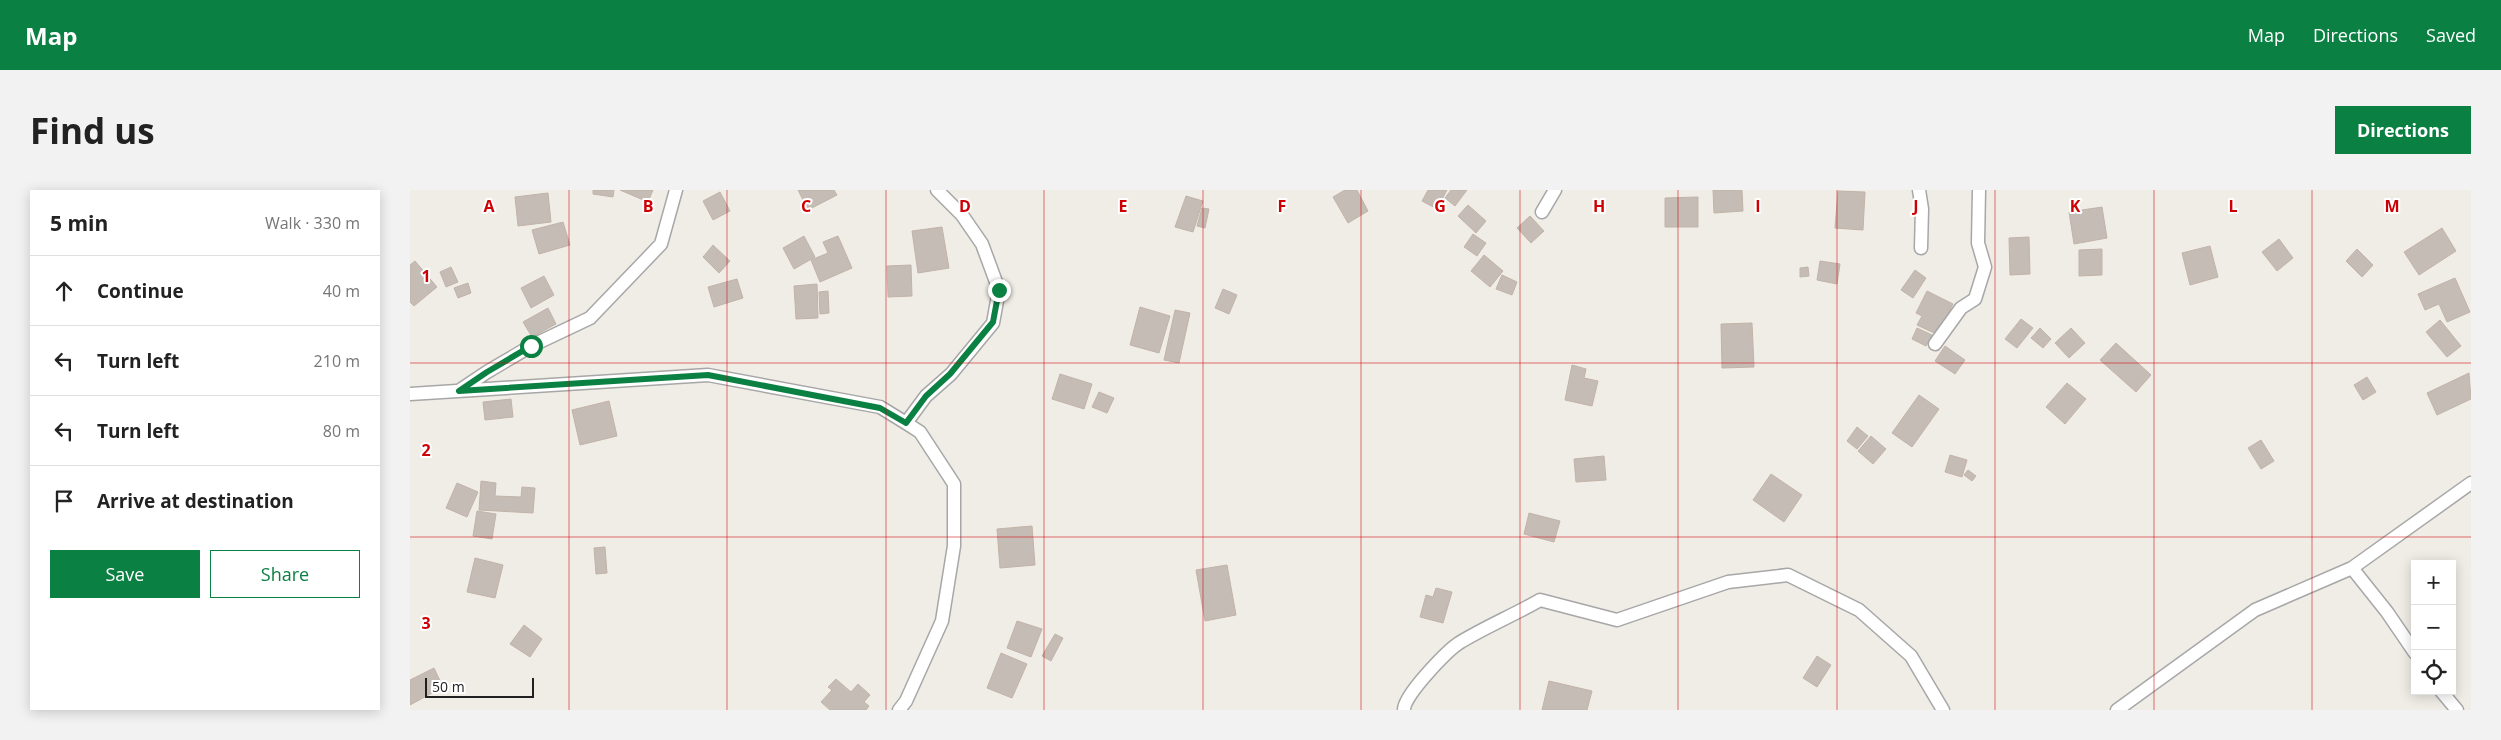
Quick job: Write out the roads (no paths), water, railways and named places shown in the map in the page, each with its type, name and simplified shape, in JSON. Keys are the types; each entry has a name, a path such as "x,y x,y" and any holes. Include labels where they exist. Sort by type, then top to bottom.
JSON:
{"street":[{"path":"459,391 524,351 590,318 661,244 676,190"},
{"path":"906,423 926,396 950,374 993,322 999,290 982,244 962,215 937,190"},
{"path":"1542,212 1555,190"},
{"path":"1919,190 1922,209 1921,248"},
{"path":"1935,344 1961,308 1975,299 1985,267 1978,243 1979,190"},
{"path":"410,394 708,375 880,408 920,432 954,484 954,546 942,621 906,701 899,710"},
{"path":"2117,710 2255,610 2352,568 2471,483"},
{"path":"2352,568 2387,612 2413,650"},
{"path":"1404,710 1404,705 1412,691 1458,644 1540,600 1617,620 1728,582 1788,575 1859,610 1911,656 1943,710"},
{"path":"2444,695 2457,710"}]}
